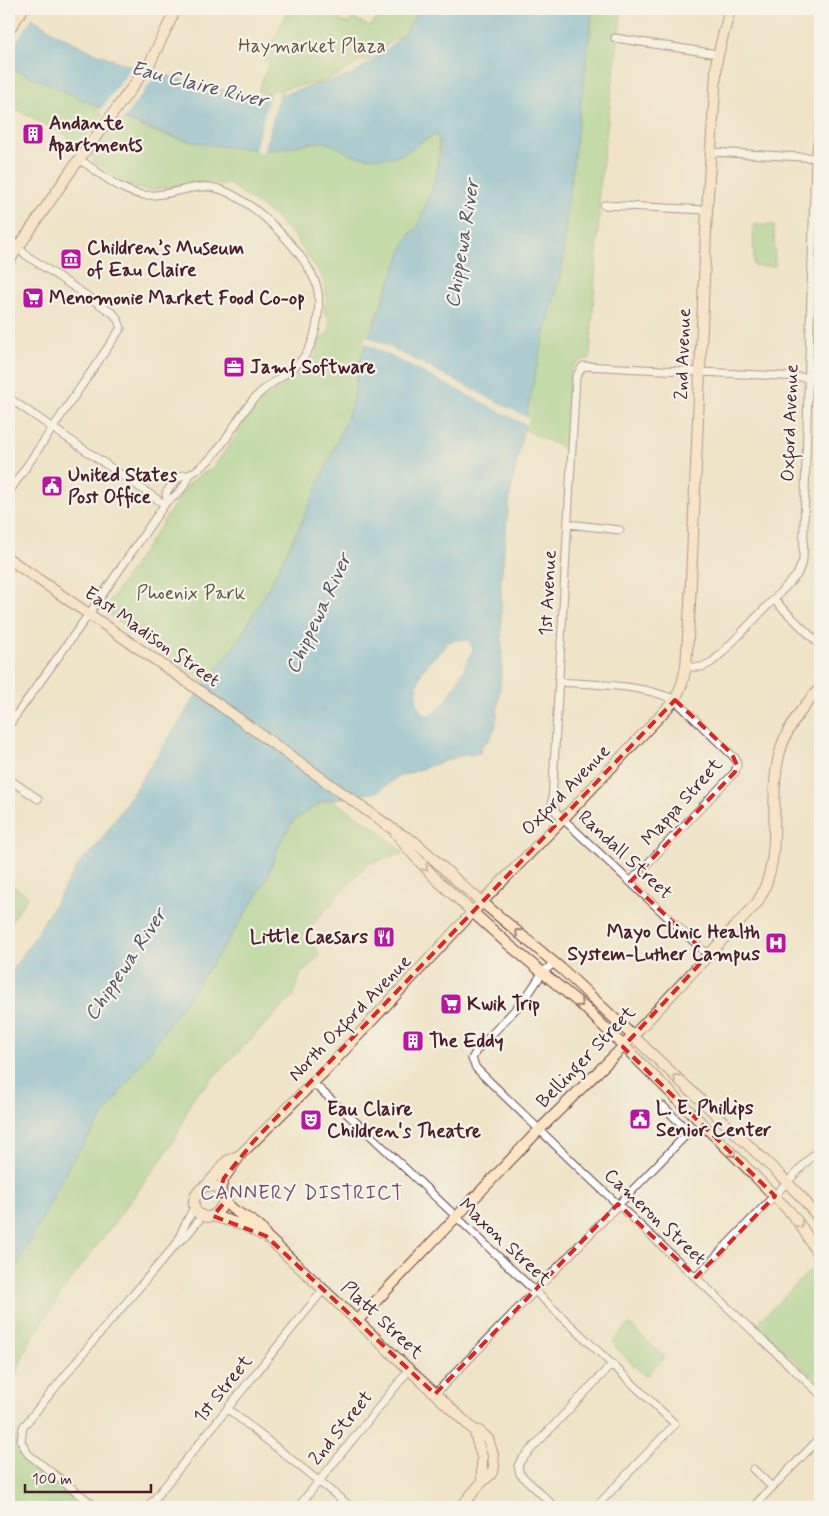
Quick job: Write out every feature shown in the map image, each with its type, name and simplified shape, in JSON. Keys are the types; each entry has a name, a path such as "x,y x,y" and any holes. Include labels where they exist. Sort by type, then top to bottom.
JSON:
{"main road":[{"path":"9,30 24,9"},
{"path":"9,261 79,159 150,63 176,9"},
{"name":"2nd Avenue","path":"675,700 682,684 686,667 707,210 717,54 730,9"},
{"name":"East Madison Street","path":"9,559 184,679 394,830"},
{"name":"Bellinger Street","path":"357,1321 455,1217 623,1047 757,903 772,868 775,787 779,759 796,717 820,688"},
{"name":"Oxford Avenue","path":"482,902 675,700"},
{"path":"394,830 416,842 482,902 554,963 788,1182 820,1220"},
{"path":"394,830 423,866 508,944 584,1007 775,1196 803,1229 820,1258"},
{"name":"North Oxford Avenue","path":"222,1194 224,1178 241,1154 313,1083 482,902"},
{"name":"North Oxford Avenue","path":"207,1185 227,1161 241,1154"},
{"path":"207,1185 212,1185 222,1194 220,1209 208,1216 194,1207 195,1196 198,1191 207,1185"},
{"name":"Platt Street","path":"222,1194 232,1209 263,1229 266,1236 409,1370 474,1430 484,1434 488,1439 493,1455 494,1467 491,1474 482,1482"},
{"name":"Platt Street","path":"208,1216 243,1225 266,1236"},
{"path":"461,1507 482,1482 482,1457 474,1430"}],"street":[{"path":"615,38 717,54"},
{"name":"Oxford Avenue","path":"686,667 702,667 712,662 797,575 803,560 818,158 816,144 820,123"},
{"path":"711,152 818,158"},
{"path":"9,725 89,614 165,503 166,494 174,483 183,475 189,475 211,458 256,396 295,367 306,355 313,341 319,306 315,281 281,232 232,195 219,189 207,187 153,195 138,194 121,187 79,159"},
{"path":"604,205 707,210"},
{"path":"9,238 29,257 114,314 121,328 9,492"},
{"name":"1st Avenue","path":"563,819 556,812 552,802 576,376 583,366 700,371"},
{"path":"700,371 820,378"},
{"path":"9,398 165,503"},
{"path":"568,524 620,530"},
{"path":"774,600 820,645"},
{"path":"559,682 648,690 675,700"},
{"name":"Mappa Street","path":"630,882 735,772 737,765 732,754 675,700"},
{"path":"9,779 38,799"},
{"name":"Randall Street","path":"563,819 708,955"},
{"path":"543,972 554,963"},
{"name":"Cameron Street","path":"543,972 525,999 476,1051 472,1059 476,1068 820,1394"},
{"name":"Maxon Street","path":"313,1083 675,1424 596,1507"},
{"path":"435,1394 688,1132 663,1106"},
{"path":"696,1277 820,1148"},
{"path":"178,1242 178,1236 194,1207"},
{"path":"96,1507 28,1454 21,1441 23,1427 178,1242 183,1240 193,1226 208,1216"},
{"name":"1st Street","path":"148,1507 323,1290"},
{"path":"556,1507 520,1474 518,1466 521,1460 612,1364"},
{"name":"2nd Street","path":"298,1507 409,1370"},
{"path":"228,1409 351,1507"},
{"path":"753,1507 820,1438"},
{"path":"753,1468 772,1488"}],"highlighted area":[{"path":"675,700 732,754 737,765 735,772 630,882 708,955 623,1047 775,1196 696,1277 618,1204 435,1394 266,1236 213,1216 223,1204 220,1190 224,1178 254,1141"}],"green space":[{"name":"Haymarket Plaza","path":"286,9 332,9 342,22 349,23 353,18 369,26 387,9 418,9 403,35 387,44 383,50 364,62 362,60 340,74 319,83 285,88 275,93 258,91 270,61 264,59 287,12"},
{"path":"593,9 622,9 599,193 590,359 577,363 570,374 565,449 523,429 539,355 562,268 567,209"},
{"name":"Phoenix Park","path":"9,68 39,79 101,108 98,112 103,114 97,121 110,130 118,120 122,122 124,119 152,131 183,140 219,146 265,150 322,141 331,143 350,154 365,157 398,156 433,135 437,135 439,138 436,179 417,229 411,232 400,255 358,366 349,414 313,499 264,596 235,645 206,684 112,616 106,607 188,485 198,476 212,469 254,408 299,374 316,356 319,340 330,328 329,320 324,312 327,301 325,285 322,276 290,231 281,225 276,217 229,184 223,185 207,182 151,190 139,189 131,186 94,162 92,156 107,135 94,126 77,149 65,134 9,106"},
{"path":"753,225 774,225 775,266 754,266"},
{"path":"332,800 377,829 403,853 367,864 306,932 320,956 300,976 294,995 192,1099 177,1135 161,1160 62,1292 28,1344 9,1392 9,1282 71,1162 228,941 266,881 280,843 293,821 323,801"},
{"path":"9,883 28,896 9,925"},
{"path":"816,1264 820,1272 820,1383 756,1325"},
{"path":"629,1324 665,1358 648,1375 644,1375 617,1349 613,1341"},
{"path":"9,1432 14,1436 17,1448 28,1463 83,1507 9,1507"}],"water":[{"path":"9,9 18,9 55,33 93,52 136,68 235,93 257,96 287,93 352,75 403,35 418,9 593,9 567,209 562,268 539,355 511,490 501,582 502,668 496,726 489,740 482,745 480,753 460,756 398,777 377,792 323,801 293,821 280,843 266,881 228,941 71,1162 9,1282 9,975 34,938 78,865 100,842 192,701 235,645 264,596 299,529 349,414 358,366 400,255 411,232 417,229 434,182 440,156 440,144 437,135 432,136 407,152 392,157 379,158 353,155 324,142 313,142 272,150 218,146 164,134 137,124 9,68","holes":["463,639 470,642 473,649 450,694 434,713 426,715 419,709 417,702 421,673 447,642"]}],"pier":[{"path":"9,9 22,9 33,16 9,52"},
{"path":"134,64 159,71 122,121 100,110"},
{"path":"280,91 263,153 255,151 270,92"},
{"path":"367,336 528,418 527,425 364,342"}],"place":[{"name":"Andante Apartments","path":"33,134"},
{"name":"Children’s Museum of Eau Claire","path":"71,259"},
{"name":"Menomonie Market Food Co-op","path":"33,298"},
{"name":"Jamf Software","path":"234,367"},
{"name":"United States Post Office","path":"52,486"},
{"name":"Little Caesars","path":"384,937"},
{"name":"Mayo Clinic Health System-Luther Campus","path":"776,943"},
{"name":"Kwik Trip","path":"451,1004"},
{"name":"The Eddy","path":"413,1041"},
{"name":"L. E. Phillips Senior Center","path":"640,1119"},
{"name":"Eau Claire Children's Theatre","path":"311,1120"}],"district":[{"name":"CANNERY DISTRICT","path":"302,1193"}],"water label":[{"name":"Eau Claire River","path":"199,85"},
{"name":"Chippewa River","path":"463,244"},
{"name":"Chippewa River","path":"319,614"},
{"name":"Chippewa River","path":"126,965"}]}
